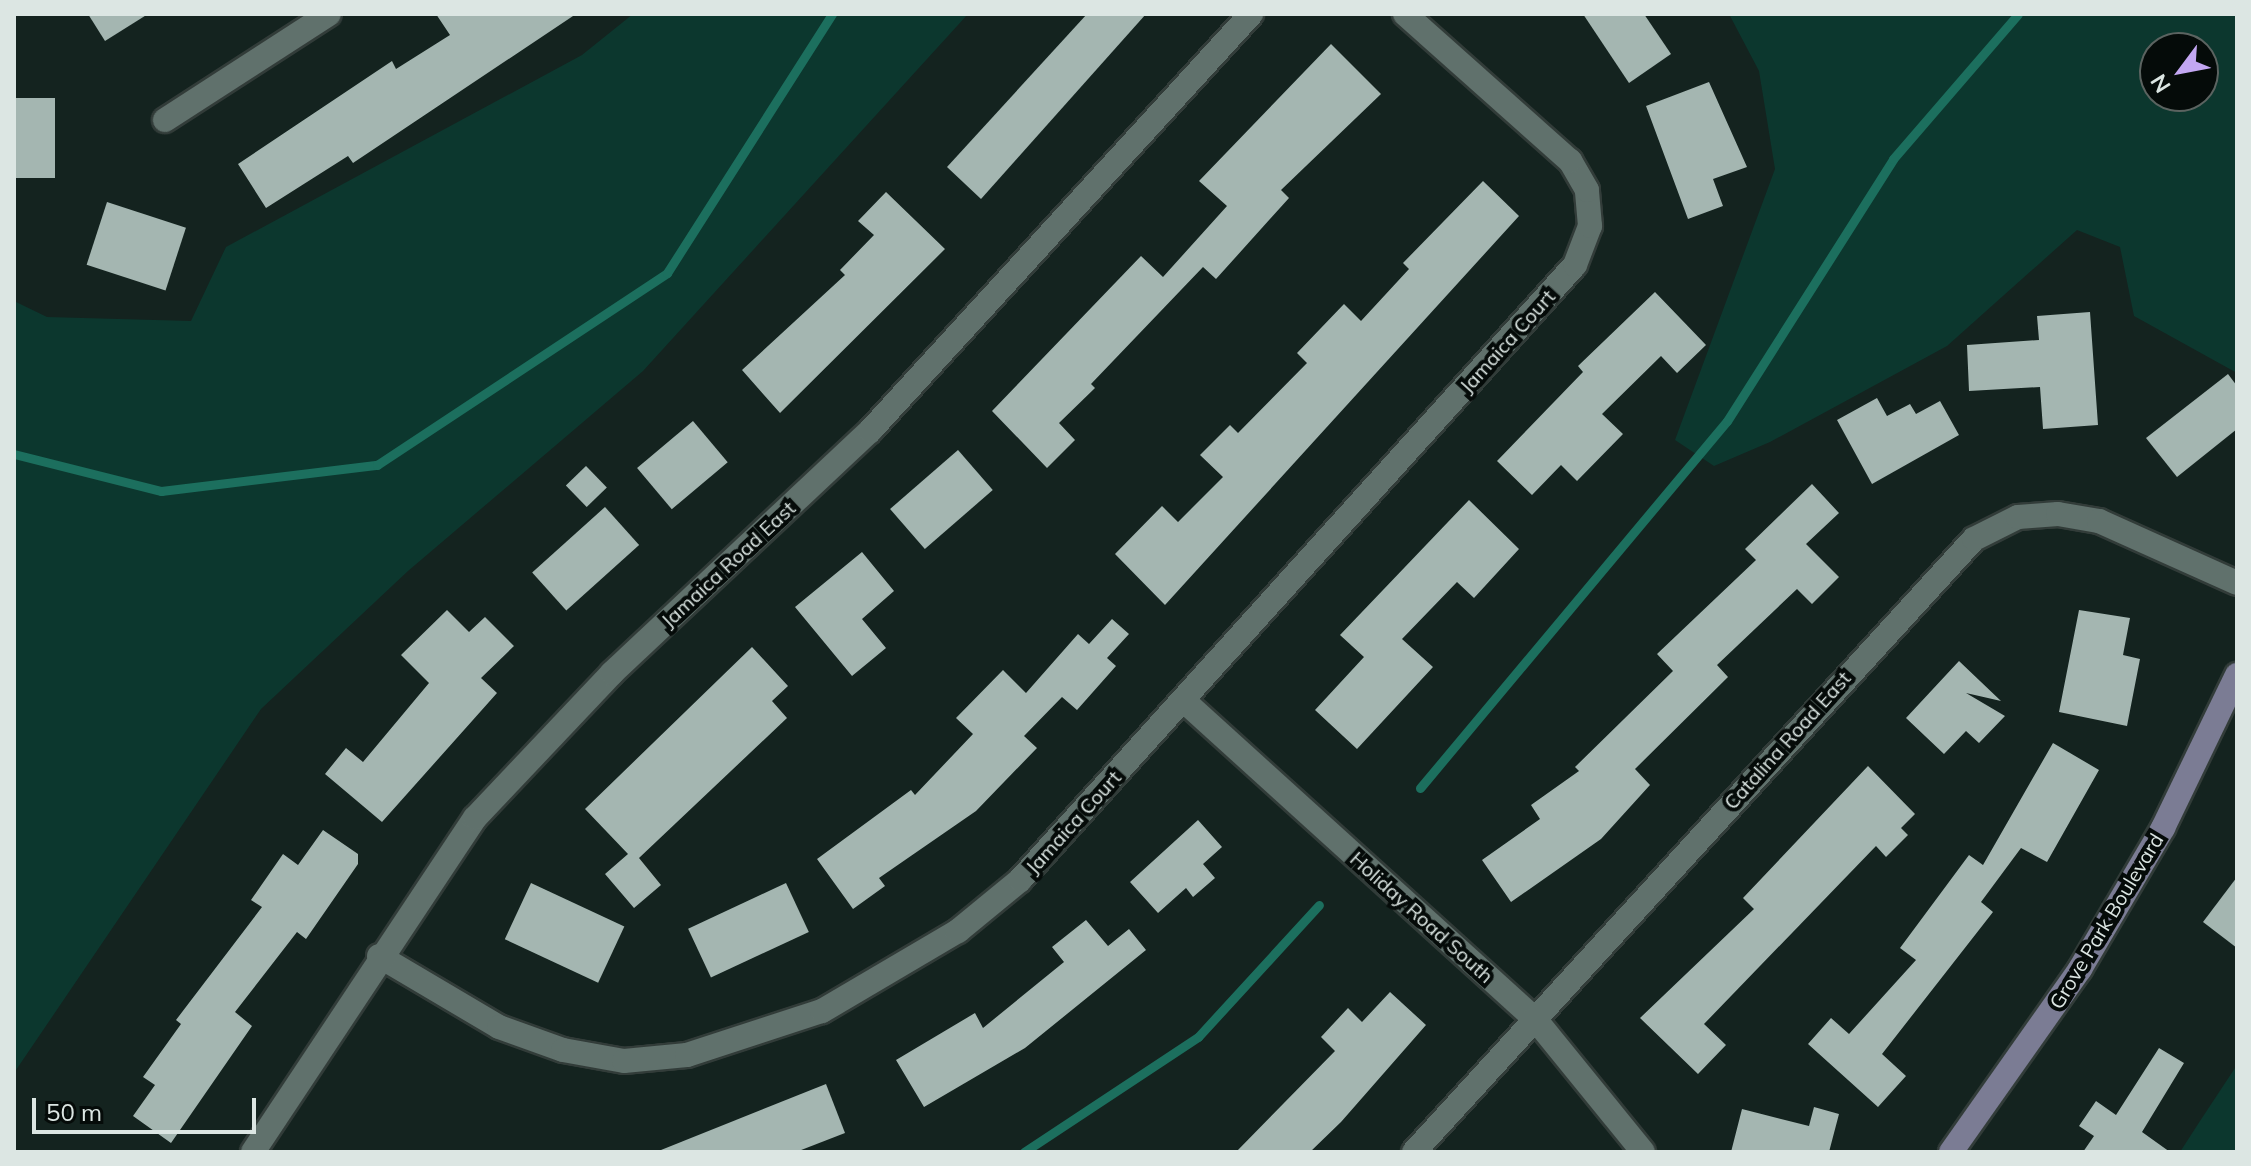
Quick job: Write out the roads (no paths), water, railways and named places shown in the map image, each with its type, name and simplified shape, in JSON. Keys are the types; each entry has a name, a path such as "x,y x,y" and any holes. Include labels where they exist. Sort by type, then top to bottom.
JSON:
{"street":[{"path":"165,120 329,14"},
{"name":"Jamaica Road East","path":"253,1152 379,956 475,818 529,757 870,431 1251,14"},
{"name":"Jamaica Court","path":"379,956 499,1027 563,1050 624,1061 745,1040 822,1011 958,931 1020,880 1575,265 1590,226 1587,190 1570,161 1405,14"},
{"name":"Catalina Road East","path":"1414,1152 1974,539 2018,517 2072,517 2099,521 2237,583"},
{"name":"Grove Park Boulevard","path":"1951,1152 2080,969 2163,828 2237,675"},
{"name":"Holiday Road South","path":"1183,700 1535,1019 1643,1152"}],"waterway":[{"path":"14,454 161,491 377,465 667,273 832,14"},
{"path":"1420,788 1727,421 1893,159 2018,14"},
{"path":"1024,1152 1198,1037 1319,905"}]}
